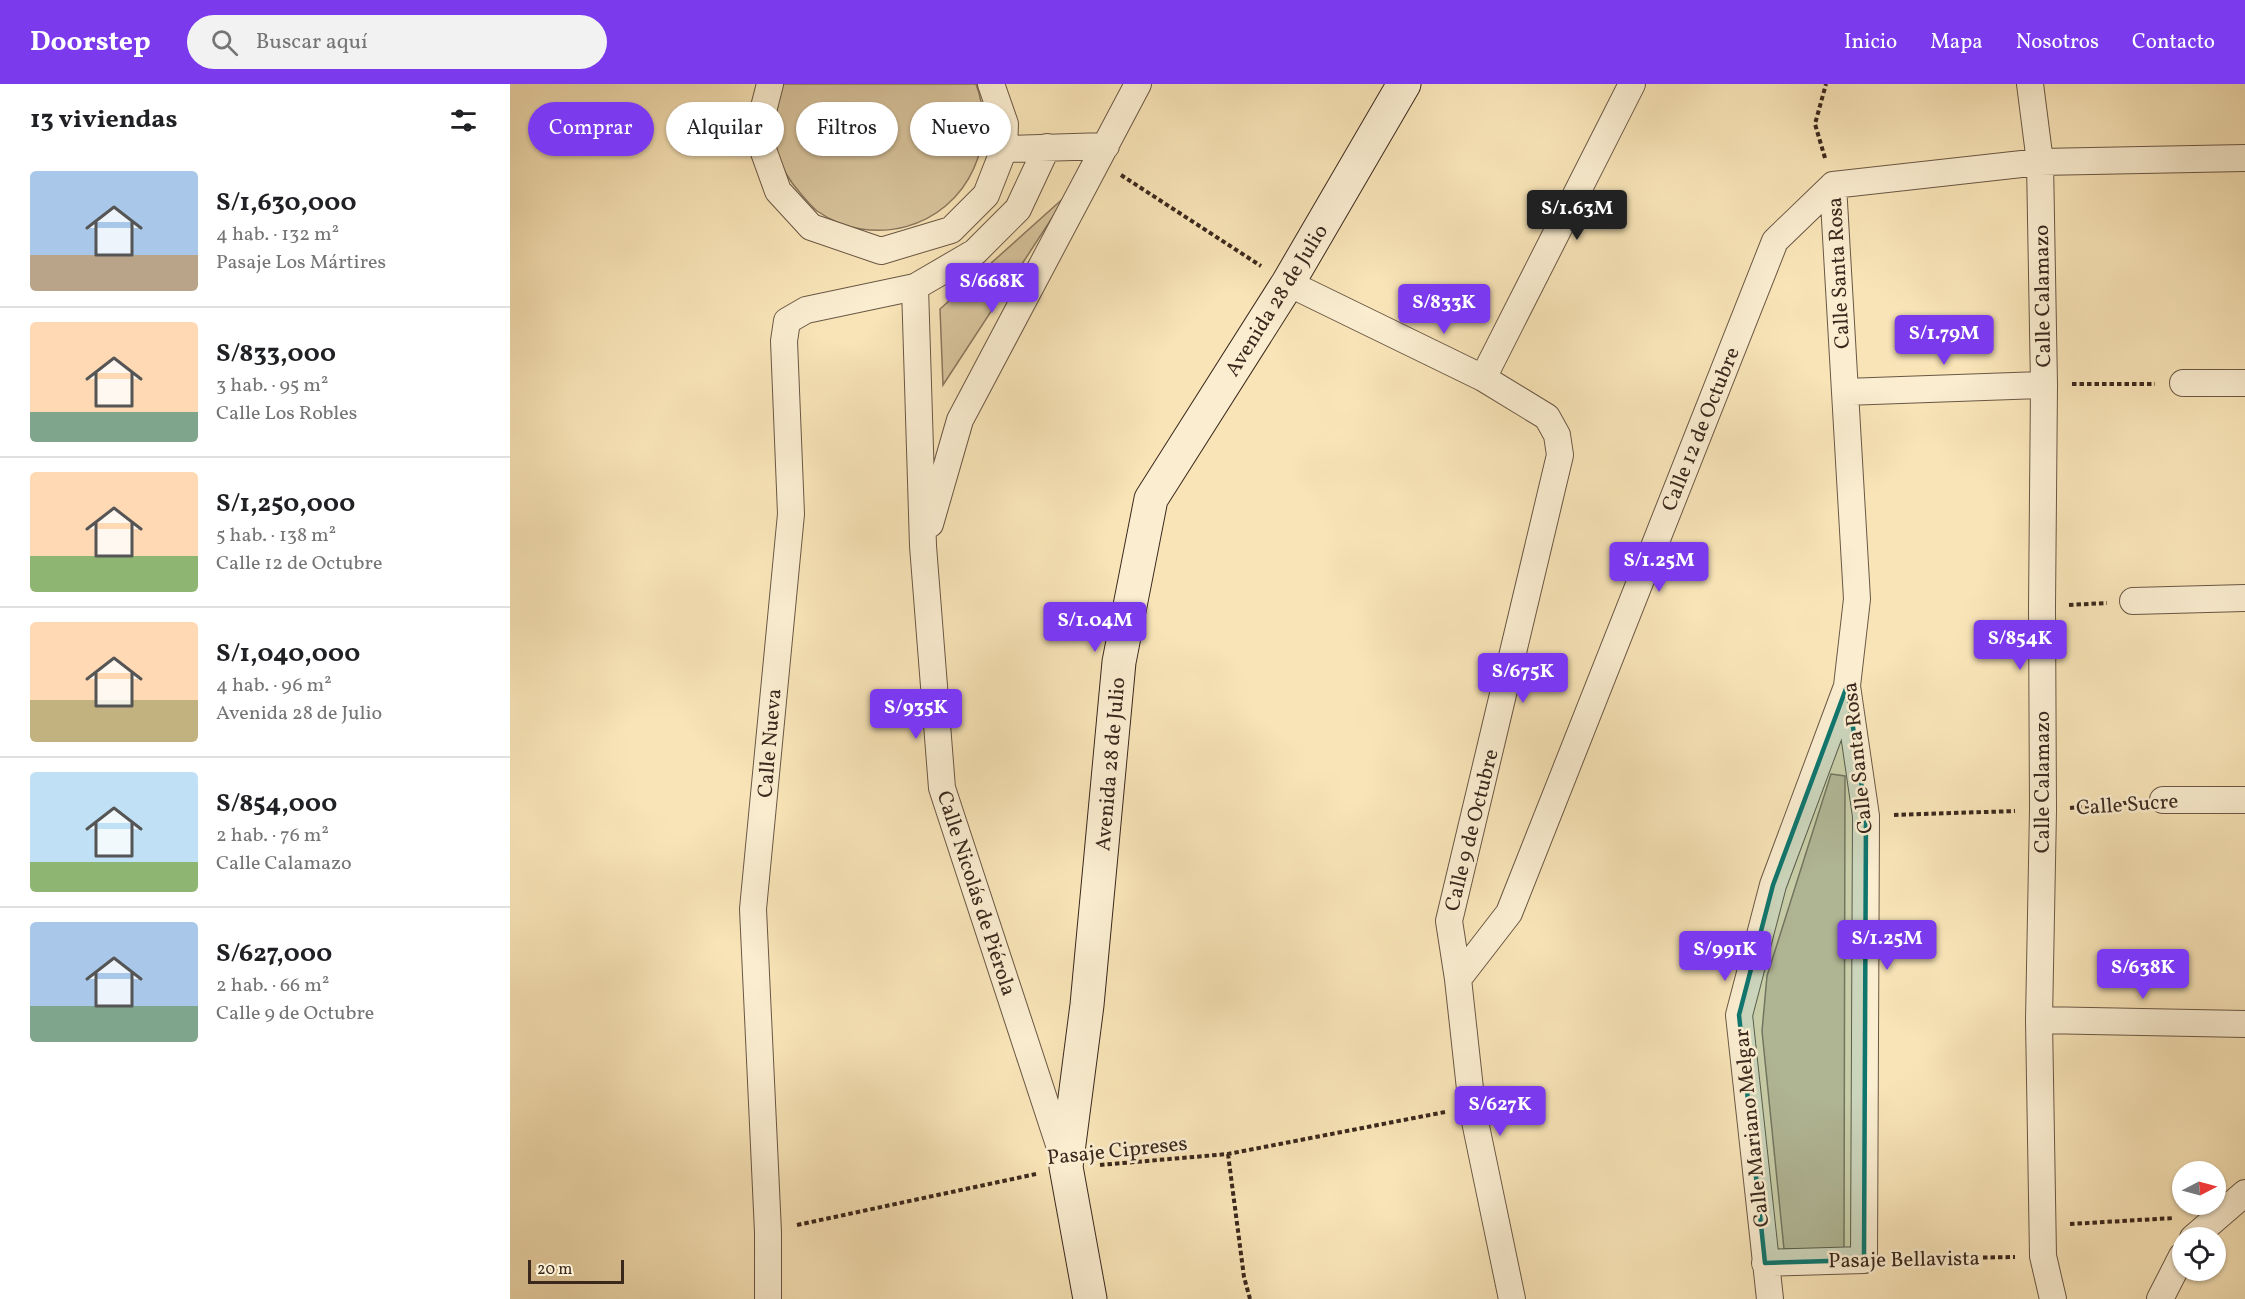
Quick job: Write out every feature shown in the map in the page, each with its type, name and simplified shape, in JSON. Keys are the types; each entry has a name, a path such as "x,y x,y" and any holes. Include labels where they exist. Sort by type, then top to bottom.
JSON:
{"street":[{"path":"770,84 761,119 761,144 778,190 811,227 881,251 951,230 986,195 1001,156"},
{"path":"991,84 997,102"},
{"path":"923,546 960,420 1138,84"},
{"name":"Avenida 28 de Julio","path":"1090,1299 1066,1167 1087,1005 1119,662 1151,500 1288,283 1404,84"},
{"path":"1288,283 1483,378 1632,84"},
{"name":"Calle Calamazo","path":"2030,84 2040,162 2044,385 2043,810 2039,1020 2043,1256 2053,1299"},
{"path":"915,287 975,252 1018,209 1047,147"},
{"path":"1011,149 1047,147 1102,153"},
{"path":"1833,185 2040,162 2245,158"},
{"name":"Calle Santa Rosa","path":"1833,185 1857,599 1847,686 1866,816 1864,1260"},
{"name":"Calle 12 de Octubre","path":"1458,979 1509,914 1775,242 1833,185"},
{"name":"Calle Nicolás de Piérola","path":"915,287 923,546 942,788 1066,1167"},
{"name":"Calle Nueva","path":"768,1299 768,1232 753,909 791,514 784,342 787,321 806,310 915,287"},
{"name":"Calle 9 de Octubre","path":"1483,378 1547,417 1557,435 1560,455 1449,921 1458,979 1472,1107 1512,1299"},
{"path":"2183,383 2245,383"},
{"path":"1845,392 2044,385"},
{"path":"2133,601 2245,598"},
{"name":"Calle Mariano Melgar","path":"1770,1299 1739,1015 1773,885 1847,686"},
{"name":"Calle Sucre","path":"2163,800 2245,800"},
{"path":"2039,1020 2245,1024"},
{"path":"2226,1209 2245,1193"},
{"path":"2205,1227 2219,1215"},
{"name":"Pasaje Bellavista","path":"1765,1263 1864,1260"},
{"path":"2160,1299 2172,1276"}],"path":[{"path":"1826,84 1815,124 1833,185"},
{"path":"1102,153 1288,283"},
{"path":"2044,385 2183,383"},
{"path":"2042,607 2133,601"},
{"name":"Calle Sucre","path":"1866,816 2043,810 2163,800"},
{"name":"Pasaje Cipreses","path":"768,1232 1066,1167 1228,1154 1472,1107"},
{"path":"1228,1154 1244,1277 1250,1299"},
{"path":"2043,1226 2219,1215"},
{"name":"Pasaje Bellavista","path":"1864,1260 2043,1256"}],"highlighted area":[{"path":"1847,686 1866,816 1864,1260 1765,1263 1739,1015 1773,885"}],"shaded area":[{"path":"783,84 976,84 981,102 910,102 910,156 979,156 978,158 962,189 946,206 927,218 906,227 884,230 861,229 838,223 811,205 794,185 781,163 779,156 784,156 784,102 779,102"},
{"path":"1067,195 943,385 940,309"},
{"path":"1831,774 1845,776 1844,1249 1784,1249 1762,1031 1767,976"}]}
